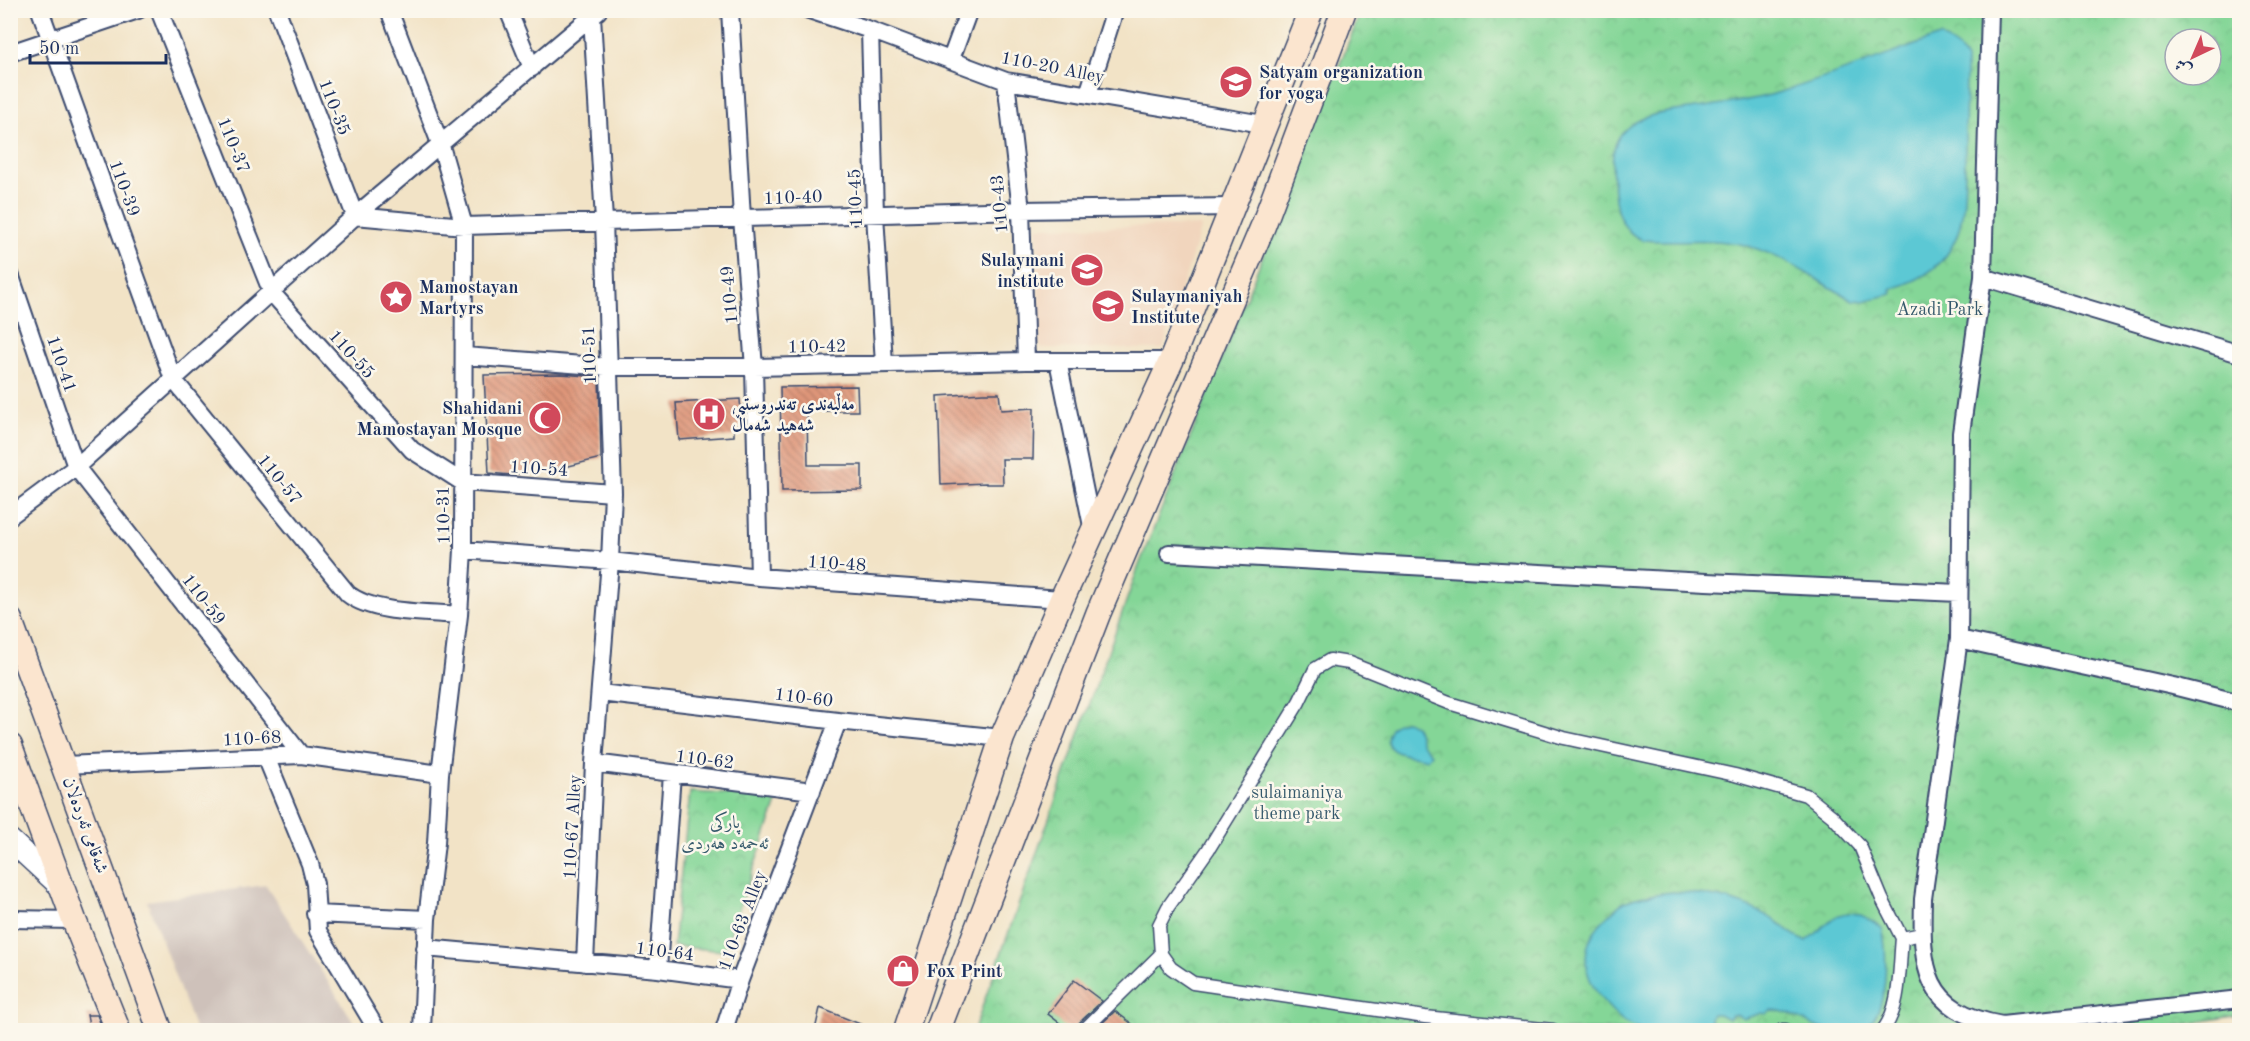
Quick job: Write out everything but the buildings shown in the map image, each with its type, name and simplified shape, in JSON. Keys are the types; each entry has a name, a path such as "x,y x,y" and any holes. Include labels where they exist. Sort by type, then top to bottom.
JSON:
{"main road":[{"path":"906,1030 1002,738 1062,599 1171,361 1263,124 1311,10"},
{"path":"941,1026 1098,614 1263,226 1344,10"},
{"path":"1283,78 1315,89"},
{"name":"شەقامی ئەردەلان","path":"10,620 160,1030"},
{"path":"11,750 74,920 118,1030"}],"street":[{"name":"110-39","path":"40,10 173,379"},
{"path":"10,53 138,10"},
{"name":"110-37","path":"159,10 272,293"},
{"name":"110-35","path":"277,10 355,216"},
{"name":"110-31","path":"389,10 441,146 464,226 463,550 459,615 440,774 436,843 427,919 422,1030"},
{"path":"508,10 532,68"},
{"name":"110-49","path":"730,10 742,218 754,367 759,577"},
{"name":"110-20 Alley","path":"809,10 951,59 1006,81 1263,124"},
{"path":"1088,94 1115,10"},
{"path":"1990,10 1983,277 1961,433 1959,639 1923,899 1922,934 1925,962 1934,986 1946,1002 1963,1014 1981,1021 2002,1024 2240,999"},
{"path":"951,59 966,12"},
{"path":"10,516 76,467 355,216 441,146 596,13"},
{"name":"110-51","path":"596,13 613,493 600,693"},
{"name":"110-45","path":"870,30 875,214 884,364"},
{"name":"110-43","path":"1006,81 1021,210 1026,361"},
{"name":"110-40","path":"355,216 464,226 1021,210 1232,207"},
{"name":"110-41","path":"10,274 76,467"},
{"path":"1983,277 2240,354"},
{"name":"110-55","path":"272,293 412,450 462,482"},
{"name":"110-42","path":"465,356 609,367 1171,361"},
{"path":"1058,361 1093,531"},
{"name":"110-57","path":"173,379 348,594 358,602 373,607 459,615"},
{"name":"110-59","path":"76,467 301,755"},
{"name":"110-54","path":"462,482 613,493"},
{"name":"110-48","path":"463,550 610,561 759,577 1062,599"},
{"path":"1169,553 1959,593"},
{"path":"1959,639 2240,703"},
{"path":"1553,1030 1425,1017 1193,982 1171,968 1161,954 1159,925 1168,907 1208,850 1299,702 1315,669 1330,660 1349,663 1449,702 1564,738 1735,775 1806,795 1832,816 1860,846 1882,899 1902,938 1895,998 1890,1020 1882,1030"},
{"name":"110-60","path":"600,693 1002,738"},
{"name":"110-67 Alley","path":"585,963 594,762 600,693"},
{"name":"110-63 Alley","path":"724,1030 740,980 838,721"},
{"name":"110-68","path":"64,765 301,755 440,774"},
{"path":"267,757 310,864 315,884 315,914 321,939 377,1030"},
{"name":"110-62","path":"594,762 812,791"},
{"path":"658,969 672,774"},
{"path":"10,840 63,890"},
{"path":"315,914 427,919"},
{"path":"10,919 74,920"},
{"path":"1902,938 1922,934"},
{"name":"110-64","path":"425,948 658,969 740,980"},
{"path":"1084,1030 1161,954"}],"shaded area":[{"name":"Sulaymaniyah Institute","path":"1201,226 1163,349 1040,348 1037,227"},
{"path":"266,885 359,1030 195,1030 147,901"}],"green space":[{"name":"Azadi Park","path":"1361,11 2239,11 2239,1015 2150,1030 974,1030 1139,565"},
{"name":"پارکی ئەحمەد هەردی","path":"690,792 779,797 724,951 673,946"}],"water":[{"path":"1940,36 1960,50 1966,60 1965,177 1961,219 1956,238 1947,254 1934,268 1916,280 1891,289 1892,294 1864,301 1853,300 1784,261 1755,248 1715,241 1642,240 1629,232 1621,220 1615,199 1614,149 1621,134 1634,123 1660,113 1737,102 1777,93"},
{"path":"1405,721 1413,724 1417,729 1421,742 1431,754 1427,759 1399,753 1389,746 1387,740 1391,727"},
{"path":"1672,892 1714,896 1741,904 1767,915 1798,938 1806,941 1834,917 1842,914 1855,914 1875,923 1882,928 1886,966 1882,997 1872,1021 1859,1030 1827,1030 1785,1012 1771,1010 1766,1014 1762,1013 1743,1019 1737,1015 1731,1015 1728,1019 1719,1014 1712,1014 1710,1018 1713,1030 1659,1032 1648,1031 1626,1023 1606,1004 1591,982 1586,959 1588,947 1599,925 1622,903 1643,896"}],"place":[{"name":"Satyam organization for yoga","path":"1236,82"},
{"name":"Sulaymani institute","path":"1087,270"},
{"name":"Mamostayan Martyrs","path":"396,297"},
{"name":"Sulaymaniyah Institute","path":"1108,306"},
{"name":"مەڵبەندی تەندروستیی شەهید شەماڵ","path":"709,414"},
{"name":"Shahidani Mamostayan Mosque","path":"545,418"},
{"name":"Fox Print","path":"903,971"}],"park label":[{"name":"sulaimaniya theme park","path":"1297,802"}]}
